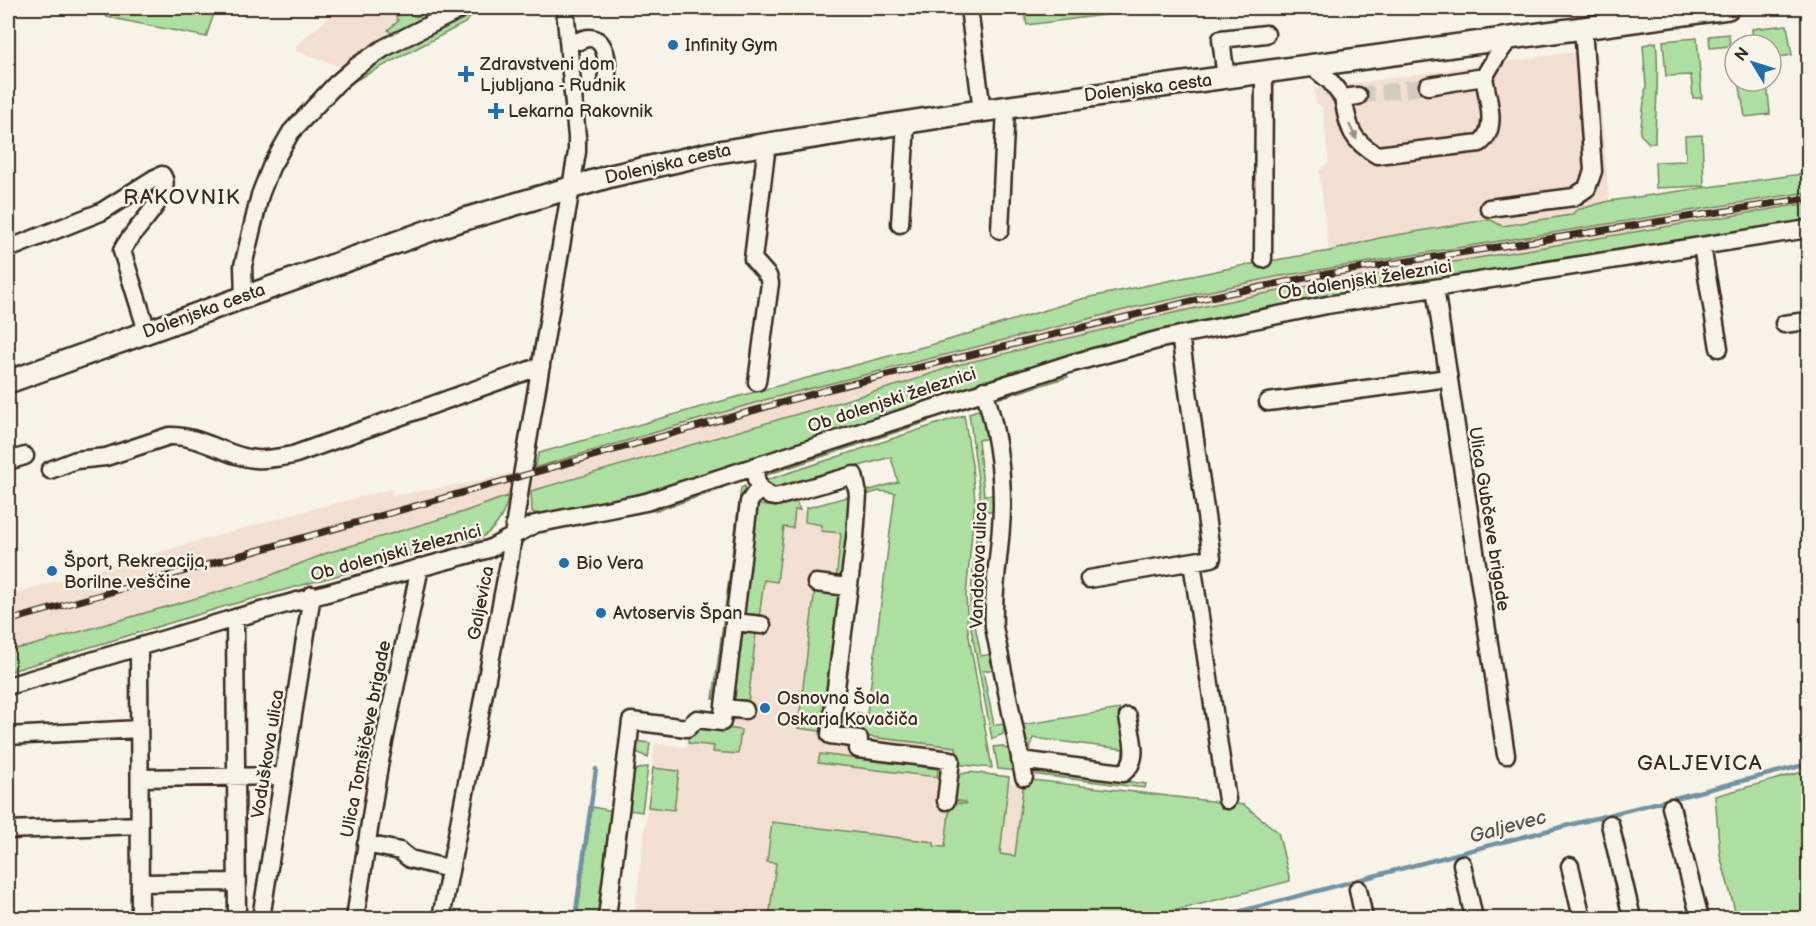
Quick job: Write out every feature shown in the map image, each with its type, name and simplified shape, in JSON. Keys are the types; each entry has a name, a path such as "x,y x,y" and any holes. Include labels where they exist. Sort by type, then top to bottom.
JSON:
{"main road":[{"name":"Dolenjska cesta","path":"8,382 448,225 622,173 712,153 982,111 1728,8"}],"street":[{"path":"427,26 447,8"},
{"path":"244,297 243,266 260,195 271,167 291,132 336,84 357,66 384,48 463,8"},
{"path":"565,8 577,136 572,188"},
{"path":"969,8 982,111"},
{"path":"1489,208 1574,197 1587,188 1593,171 1583,27"},
{"path":"1226,78 1221,39 1266,34"},
{"path":"1310,65 1351,97 1350,131 1356,140 1377,155 1480,143 1487,137 1491,126 1484,77 1511,37"},
{"path":"1263,259 1264,72"},
{"path":"1428,86 1484,77"},
{"path":"1000,230 1006,108"},
{"path":"900,224 906,122"},
{"path":"757,382 770,283 768,276 753,259 767,144"},
{"path":"8,249 101,212 162,175 165,180 164,190 158,201 125,242 122,251 147,332"},
{"name":"Galjevica","path":"441,918 513,536 572,188"},
{"name":"Ob dolenjski železnici","path":"8,686 312,596 489,549 535,524 646,502 984,390 1079,361 1180,335 1284,313 1809,229"},
{"path":"1702,246 1719,348"},
{"name":"Ulica Gubčeve brigade","path":"1435,288 1506,755"},
{"path":"1784,324 1809,321"},
{"path":"1089,579 1212,558 1180,335"},
{"path":"50,470 76,460 106,457 170,436 194,439 254,459 293,455 541,366"},
{"path":"1268,402 1448,378"},
{"name":"Vandotova ulica","path":"984,390 994,425 1001,481 1002,505 993,608 994,627 1022,769 1123,773 1128,769 1134,756 1128,717"},
{"path":"8,462 25,456"},
{"path":"755,466 759,488 764,493 776,497 854,475 858,501 830,735 859,739 858,749 951,760 946,801"},
{"path":"607,918 631,721 687,728 697,719 722,722 749,502 759,488"},
{"path":"1191,562 1227,800"},
{"name":"Ulica Tomšičeve brigade","path":"354,918 378,766 420,567"},
{"path":"816,583 848,587"},
{"name":"Voduškova ulica","path":"261,918 312,596"},
{"name":"Voduškova ulica","path":"235,618 234,777 237,918"},
{"path":"734,622 762,625"},
{"path":"139,647 140,918"},
{"path":"724,708 745,710"},
{"path":"8,736 139,729"},
{"path":"140,778 284,776"},
{"path":"1671,807 1700,918"},
{"path":"1610,824 1632,918"},
{"path":"8,830 140,825"},
{"path":"366,844 400,851 410,858 450,869"},
{"path":"1461,864 1474,918"},
{"path":"1570,866 1582,918"},
{"path":"140,883 236,882"},
{"path":"1358,889 1365,918"}],"shaded area":[{"path":"340,8 435,8 424,18 395,35 393,34 344,68 296,51 296,45"},
{"path":"1596,49 1609,201 1577,210 1571,215 1502,226 1491,220 1485,220 1379,238 1329,251 1319,171 1329,163 1322,107 1316,103 1314,89"},
{"path":"1808,192 1808,203 1262,294 1004,352 821,408 531,491 534,468 768,399 1136,307 1275,277"},
{"path":"511,473 508,496 463,512 382,535 256,581 30,646 8,650 8,595 391,489 393,496"},
{"name":"Osnovna Šola Oskarja Kovačiča","path":"773,507 847,515 847,543 798,728 956,747 954,776 1120,796 1106,918 634,918 655,743 687,747 689,734 695,734 696,724 726,728 744,579"}],"green space":[{"path":"102,8 216,8 206,37 107,17"},
{"path":"435,8 424,18 394,35 388,30 398,21 396,17 404,10 416,17"},
{"path":"472,8 479,8 465,23 343,87 387,53"},
{"path":"1023,8 1158,8 1027,25"},
{"path":"1787,25 1792,55 1783,56 1783,33 1752,33 1752,29"},
{"path":"1723,35 1723,47 1710,48 1709,36"},
{"path":"1697,38 1702,98 1693,98 1691,75 1666,76 1663,41"},
{"path":"1656,42 1655,143 1649,143 1640,134 1646,86 1643,45"},
{"path":"1741,93 1768,93 1770,114 1745,117"},
{"path":"1702,135 1704,186 1656,188 1655,162 1686,161 1685,136"},
{"path":"1808,173 1808,192 1275,277 1136,307 768,399 534,468 539,453 945,341 1081,299 1245,265 1330,251 1379,238 1485,220 1491,220 1502,226 1571,215 1577,210 1609,201"},
{"path":"1808,203 1808,221 1325,297 1206,320 1124,339 1019,370 645,494 542,515 532,512 531,491 905,383 953,366 1262,294"},
{"path":"1063,373 1068,377 1000,398 1005,392"},
{"path":"981,409 989,438 978,440 984,495 995,495 995,511 983,511 976,586 989,588 987,604 975,603 975,625 981,656 992,654 995,669 983,671 994,725 1006,724 1003,734 992,739 970,623 980,495 969,413"},
{"path":"964,415 975,501 966,596 968,631 992,768 955,764 956,747 862,736 864,714 867,714 895,493 879,491 869,494 867,491 898,482 891,457 779,489 767,482 767,480"},
{"path":"919,420 927,422 767,475 770,470"},
{"path":"721,485 722,489 656,511 645,510"},
{"path":"745,486 745,504 722,700 713,699 741,488"},
{"path":"508,496 497,524 473,542 467,540 226,606 8,672 8,650 30,646 256,581 327,553"},
{"path":"851,496 845,582 836,581 841,533 821,531 822,525 805,522 806,508"},
{"path":"796,502 800,510 795,510 793,528 784,527 777,582 764,580 759,618 740,615 753,504 775,507"},
{"path":"865,513 841,711 861,713 859,736 838,718"},
{"path":"815,588 843,592 826,732 798,728"},
{"path":"738,631 756,634 748,702 730,700"},
{"path":"1120,709 1127,757 1122,762 1123,749 1033,738 1028,757 1021,725"},
{"path":"696,724 741,730 738,754 713,752 714,746 688,743 689,734 695,734"},
{"path":"634,741 650,743 648,758 637,752"},
{"path":"1001,746 1009,750 1018,771 998,769 994,747"},
{"path":"820,754 938,769 937,777 818,763"},
{"path":"648,767 642,812 629,810 631,775 636,770"},
{"path":"653,768 679,771 674,810 648,807"},
{"path":"1032,770 1146,784 1145,788 1031,774"},
{"path":"1806,771 1808,784 1808,918 1737,918 1720,855 1715,796"},
{"path":"970,772 1009,777 1000,854 1015,856 1024,779 1244,805 1278,832 1290,881 1147,918 769,918 776,863 767,862 772,822 934,842 934,846 945,847 950,803 966,804 950,800 953,776"},
{"path":"592,807 614,811 601,918 577,918"}],"waterway":[{"name":"Galjevec","path":"1215,918 1808,764"},
{"path":"575,918 596,769"}],"tunnel":[{"path":"1358,96 1428,86"}],"railway":[{"path":"8,621 826,390 1200,299 1320,275 1808,198"}],"place":[{"name":"Infinity Gym","path":"673,45"},
{"name":"Zdravstveni dom Ljubljana - Rudnik","path":"466,74"},
{"name":"Lekarna Rakovnik","path":"496,111"},
{"name":"Bio Vera","path":"564,563"},
{"name":"Šport, Rekreacija, Borilne veščine","path":"52,571"},
{"name":"Avtoservis Špan","path":"601,613"},
{"name":"Osnovna Šola Oskarja Kovačiča","path":"765,708"}],"district":[{"name":"RAKOVNIK","path":"182,197"},
{"name":"GALJEVICA","path":"1700,763"}]}
